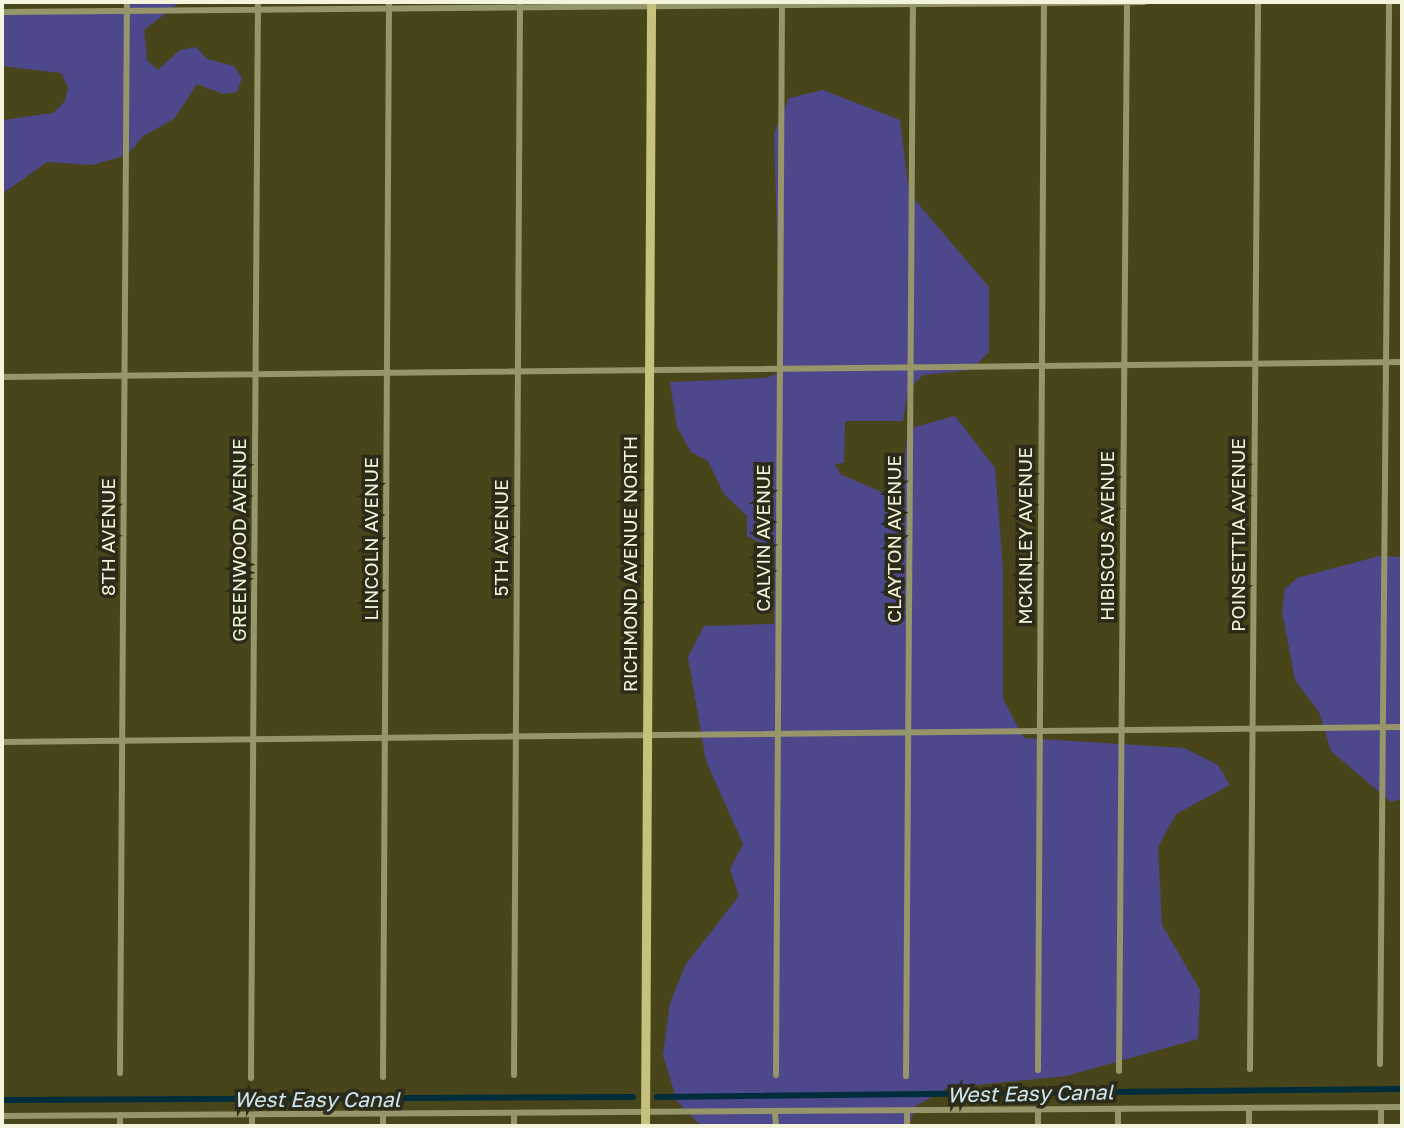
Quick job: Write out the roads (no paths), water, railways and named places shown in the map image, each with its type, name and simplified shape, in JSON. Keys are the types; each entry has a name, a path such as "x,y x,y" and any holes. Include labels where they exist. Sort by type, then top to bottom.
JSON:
{"street":[{"name":"8TH AVENUE","path":"120,1073 127,2"},
{"name":"GREENWOOD AVENUE","path":"251,1078 258,2"},
{"name":"MCKINLEY AVENUE","path":"1038,1070 1044,2"},
{"name":"HIBISCUS AVENUE","path":"1118,1071 1127,2"},
{"path":"2,12 258,10 389,5 1144,2"},
{"name":"POINSETTIA AVENUE","path":"1250,1069 1258,2"},
{"path":"1380,1065 1388,2"},
{"name":"CLAYTON AVENUE","path":"906,1076 913,3"},
{"name":"RICHMOND AVENUE NORTH","path":"645,1126 651,4"},
{"name":"CALVIN AVENUE","path":"776,1075 782,4"},
{"name":"LINCOLN AVENUE","path":"383,1077 389,5"},
{"name":"5TH AVENUE","path":"514,1074 520,5"},
{"path":"2,377 780,371 1402,362"},
{"path":"2,742 1040,733 1402,727"},
{"path":"2,1116 1038,1112 1402,1107"},
{"path":"1381,1108 1381,1126"},
{"path":"1249,1109 1249,1126"},
{"path":"1118,1111 1118,1126"},
{"path":"907,1112 907,1126"},
{"path":"1038,1112 1038,1126"},
{"path":"775,1113 776,1126"},
{"path":"514,1114 514,1126"},
{"path":"120,1115 120,1126"},
{"path":"252,1115 252,1126"},
{"path":"383,1115 383,1126"}],"waterway":[{"name":"West Easy Canal","path":"657,1097 1402,1089"},
{"name":"West Easy Canal","path":"2,1100 633,1097"}]}
